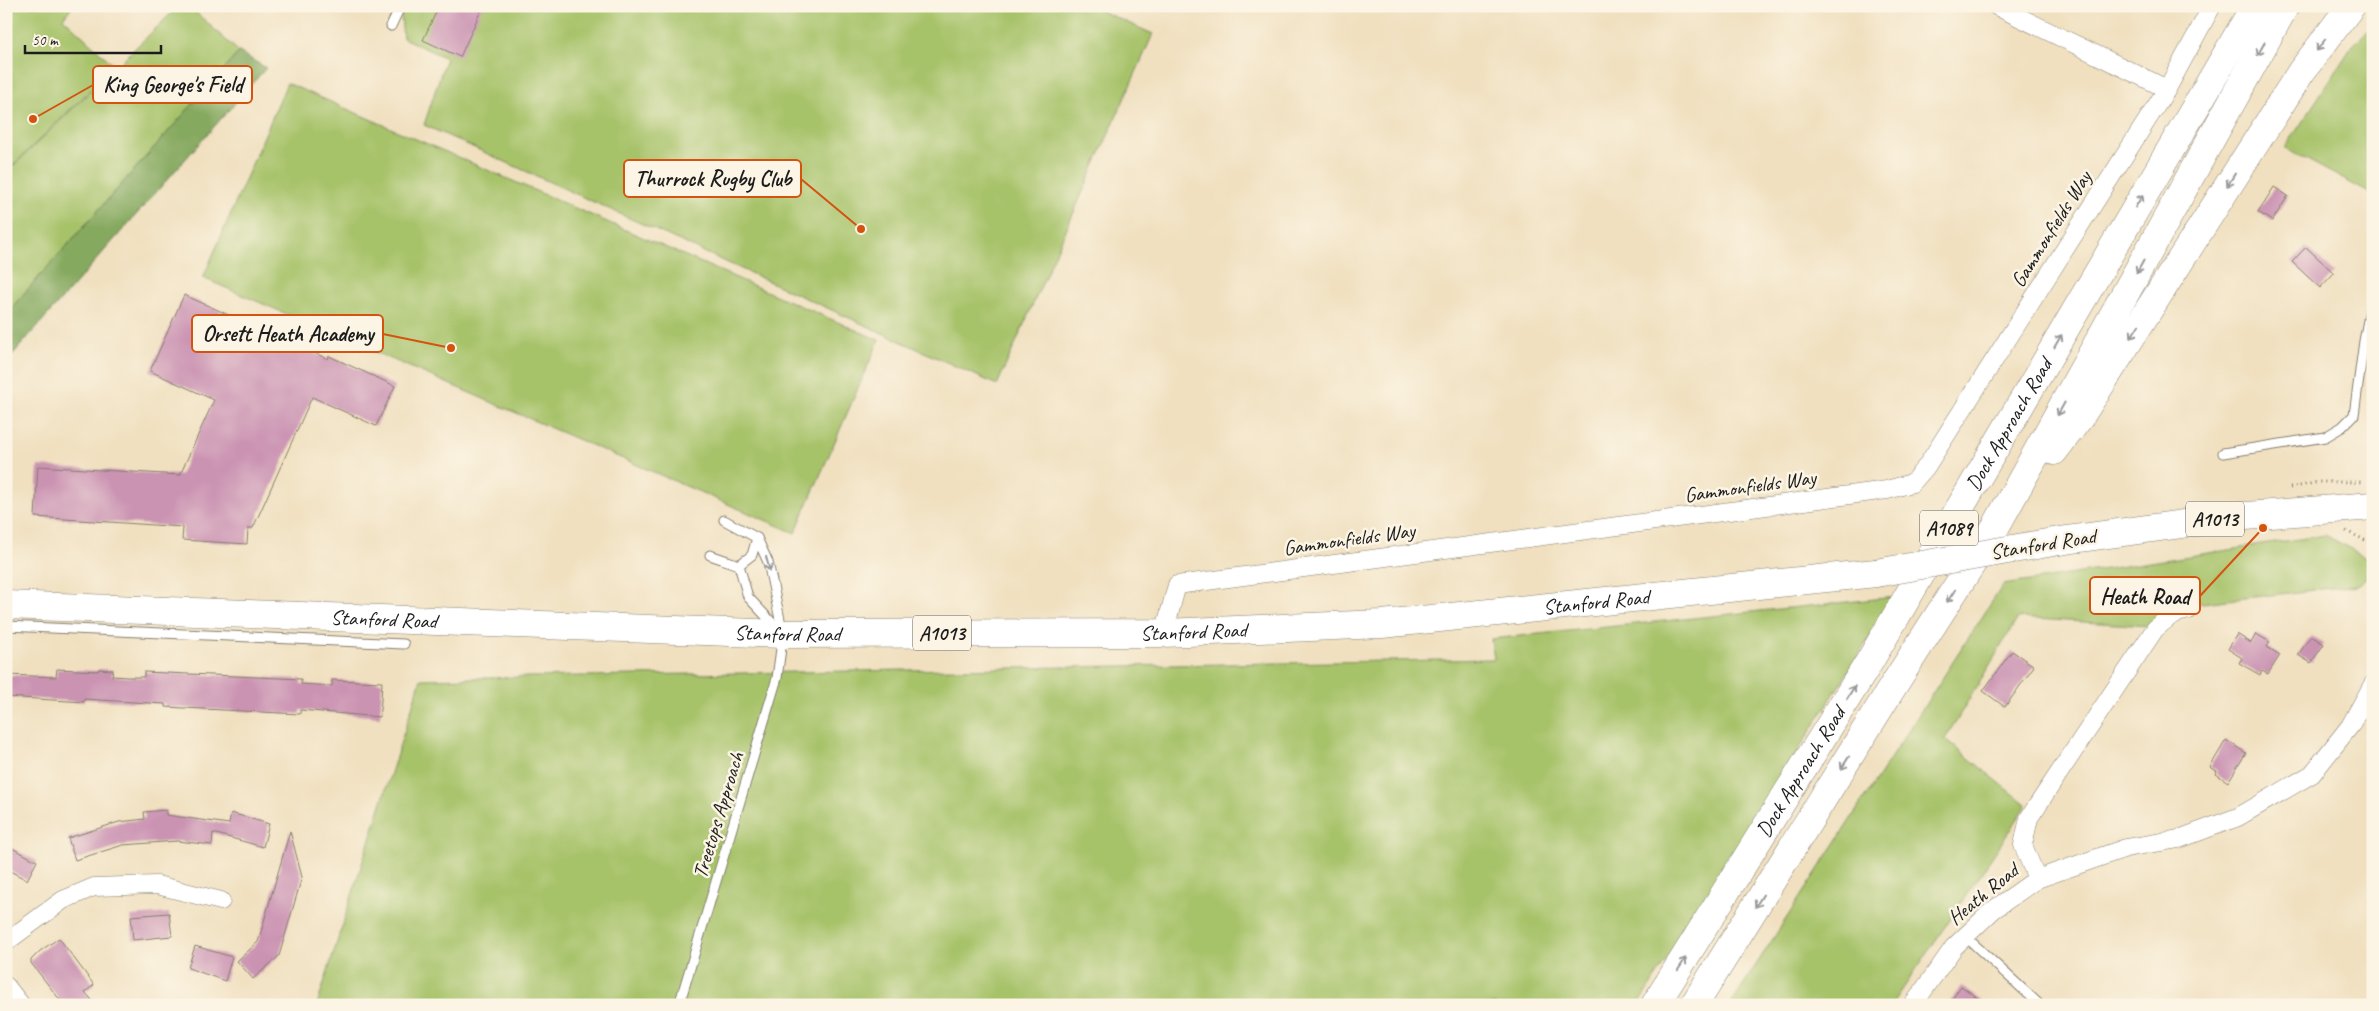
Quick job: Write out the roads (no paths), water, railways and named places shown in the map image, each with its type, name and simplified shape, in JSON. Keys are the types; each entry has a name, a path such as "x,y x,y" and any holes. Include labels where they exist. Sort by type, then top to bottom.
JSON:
{"main road":[{"name":"Dock Approach Road","path":"1655,1005 1868,664 2254,6"},
{"path":"1996,526 2285,6"},
{"path":"1996,526 2080,417 2300,72 2351,6"},
{"name":"Stanford Road","path":"6,605 783,634 1164,632 1382,624 1876,573 2059,541 2233,517 2373,506"},
{"name":"Dock Approach Road","path":"1694,1005 1894,683 1996,526"}],"street":[{"path":"1996,6 2167,89 2212,6"},
{"name":"Gammonfields Way","path":"1164,632 1177,585 1887,490 1912,483 1926,467 2167,89"},
{"path":"2037,879 2023,844 2030,818 2155,629 2173,614 2188,610"},
{"name":"Heath Road","path":"1913,1005 1954,947 1993,910 2037,879 2126,848 2188,836 2238,816 2312,774 2350,726 2373,684"},
{"path":"6,942 63,900 94,887 157,885 221,901"},
{"path":"6,986 21,1005"}],"lane":[{"path":"391,26 398,11 398,6"},
{"path":"2223,453 2325,437 2342,427 2354,415 2364,341 2373,294"},
{"path":"724,520 757,538 752,556 739,565"},
{"name":"Treetops Approach","path":"680,1005 778,678 783,634 768,562 757,538"},
{"path":"710,555 739,565"},
{"path":"739,565 748,597 783,634"},
{"path":"6,626 404,644"},
{"path":"1965,936 2040,1005"}],"place":[{"name":"King George's Field","path":"33,119"},
{"name":"Thurrock Rugby Club","path":"861,229"},
{"name":"Orsett Heath Academy","path":"451,348"},
{"name":"Heath Road","path":"2263,528"}]}
